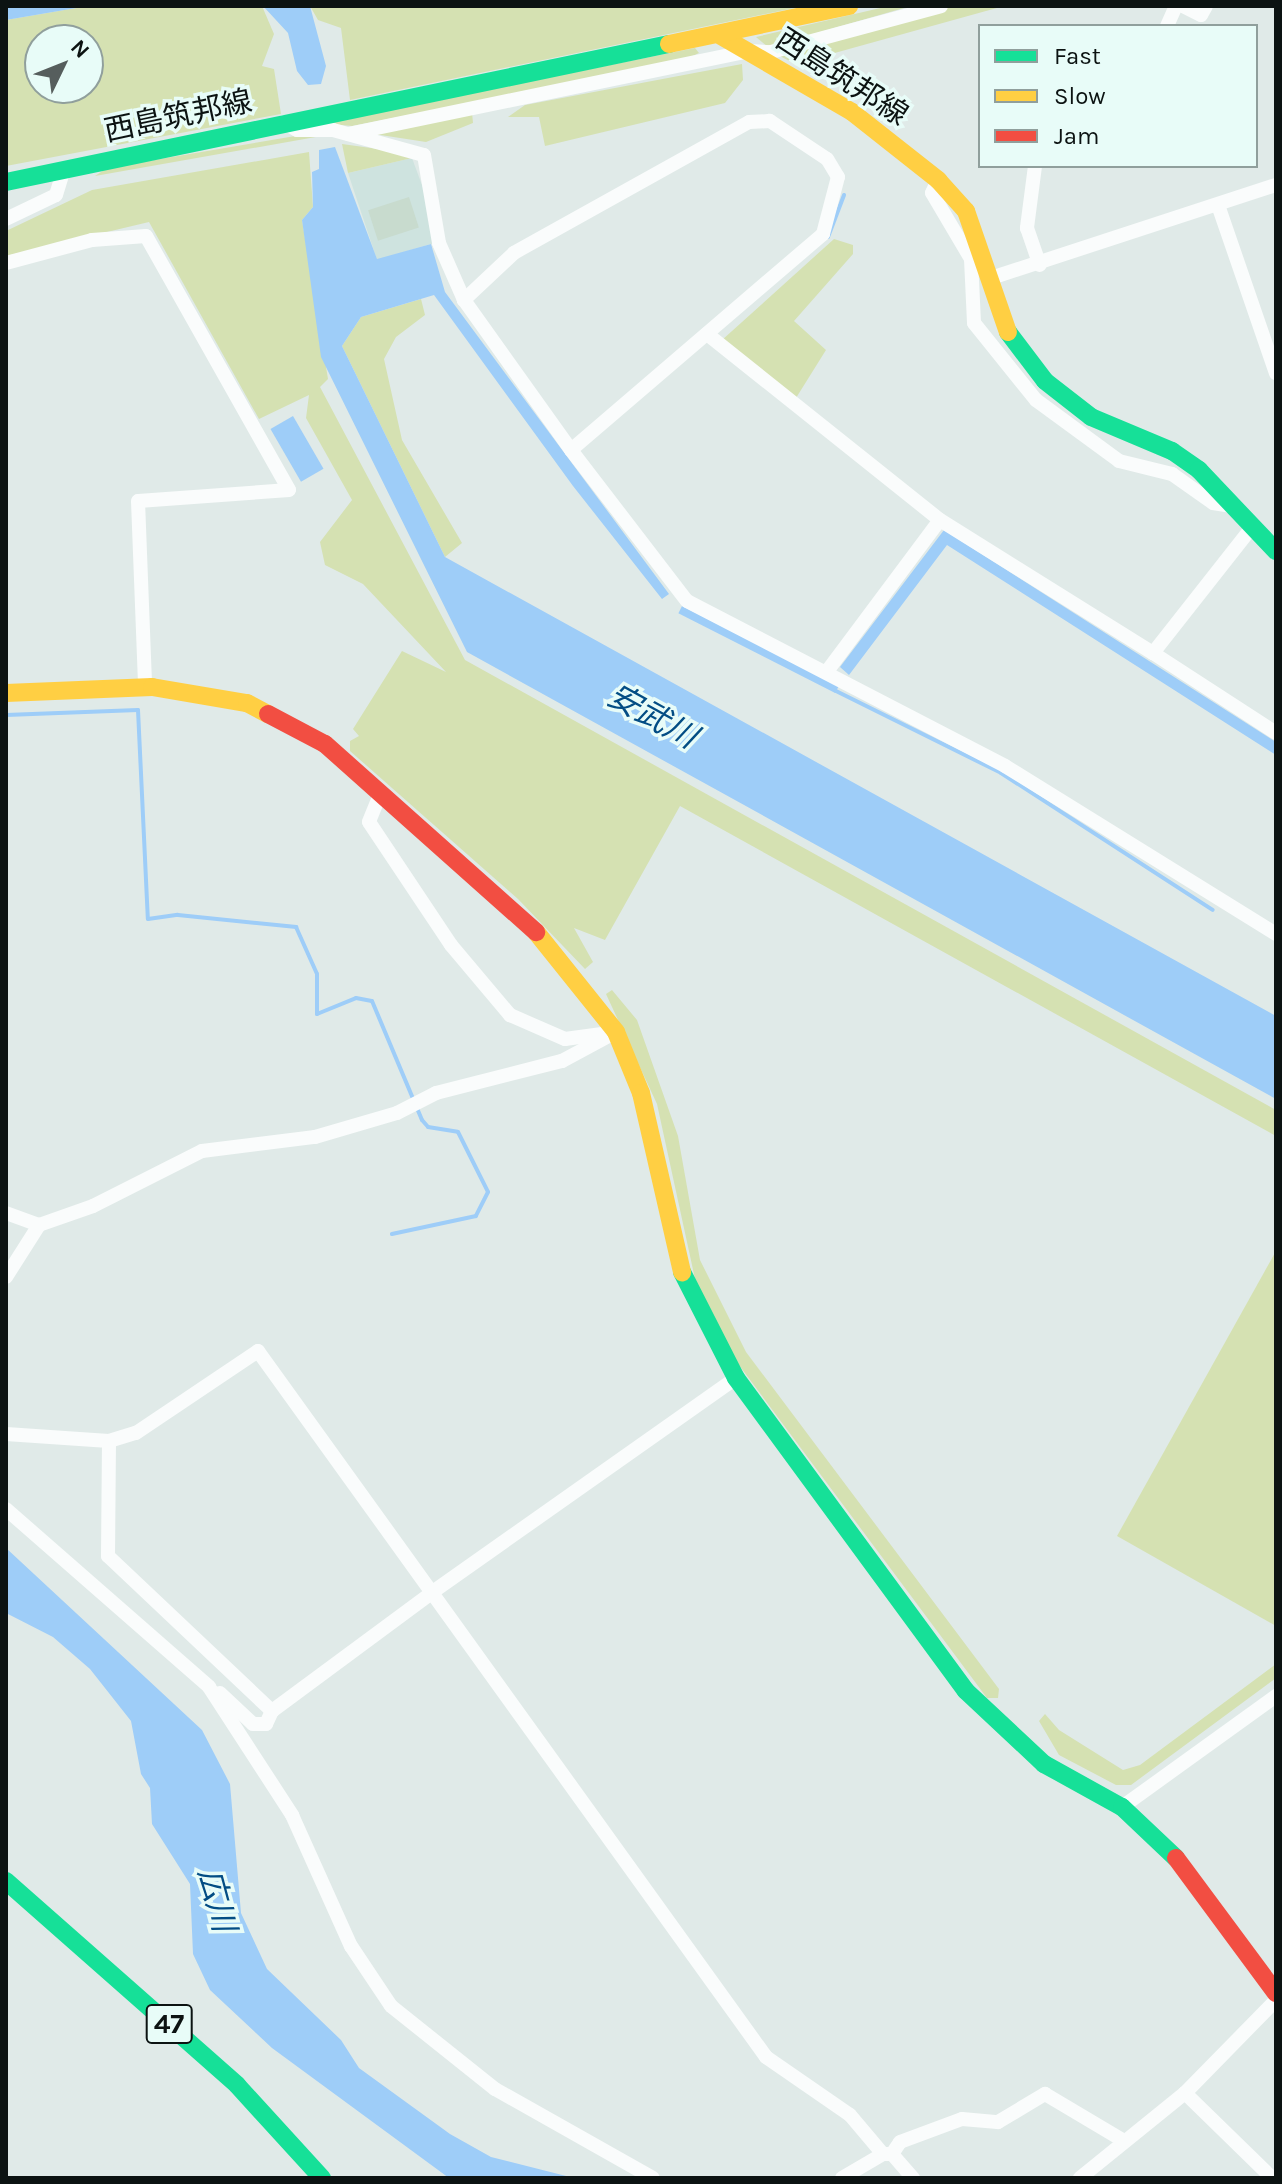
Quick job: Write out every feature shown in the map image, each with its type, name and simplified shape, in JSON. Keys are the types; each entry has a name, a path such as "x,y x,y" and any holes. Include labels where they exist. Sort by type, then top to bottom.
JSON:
{"main road":[{"path":"721,36 849,6"},
{"name":"西島筑邦線","path":"6,182 283,121 721,36 852,112 938,180 966,211 991,278 1003,326 1053,388 1091,417 1172,451 1267,538"},
{"path":"6,693 145,687 247,703 312,735 381,792 542,938 616,1032 641,1093 685,1287 736,1378 966,1691 1044,1764 1122,1807 1159,1838 1213,1902 1276,1993"},
{"name":"47","path":"6,1881 237,2085 322,2178"}],"street":[{"path":"348,134 749,51 771,52 941,6"},
{"path":"1183,6 1201,15 1206,6"},
{"path":"283,121 297,130 348,134 424,155 439,243 464,300 679,595 828,670 1005,766 1276,934"},
{"path":"464,300 514,253 749,122 770,121 835,167 830,225 571,450"},
{"path":"1035,168 1027,228 1040,265"},
{"path":"6,219 56,195 64,169"},
{"path":"938,180 932,193 971,259 974,323 1026,390 1085,441 1119,461 1172,474 1213,503 1232,506"},
{"path":"991,278 1040,265 1276,185"},
{"path":"1218,205 1276,373"},
{"path":"6,263 92,240 146,236 289,490 138,501 145,687"},
{"path":"707,334 940,520 1276,733"},
{"path":"828,670 940,520"},
{"path":"1153,653 1267,538"},
{"path":"381,792 369,822 451,945 510,1015 565,1039 616,1032"},
{"path":"6,1277 39,1225 93,1206 202,1151 315,1137 397,1113 436,1093 562,1061 616,1032"},
{"path":"6,1213 39,1225"},
{"path":"6,1434 109,1441 147,1428 258,1351 434,1591 766,2057 850,2115 913,2178"},
{"path":"6,1509 253,1724 266,1724 272,1711 434,1591 736,1378"},
{"path":"109,1441 108,1556 272,1711"},
{"path":"209,1687 292,1815 351,1946 391,2006 495,2089 653,2178"},
{"path":"1122,1807 1276,1696"},
{"path":"1080,2178 1185,2093 1276,2000"},
{"path":"1185,2093 1272,2178"},
{"path":"842,2178 887,2154 900,2142 962,2119 998,2122 1045,2094 1124,2141"}],"shaded area":[{"path":"412,158 429,204 434,243 377,260 348,173"}],"green space":[{"path":"88,6 262,6 274,34 262,66 274,69 281,114 6,166 6,20"},
{"path":"310,6 804,6 350,100 341,28 318,20"},
{"path":"889,6 911,6 768,47 756,37"},
{"path":"955,6 1004,6 795,64 778,55"},
{"path":"695,48 699,53 677,63 352,126 320,123"},
{"path":"742,64 743,80 725,103 545,146 539,117 508,117 525,105"},
{"path":"472,112 473,123 426,142 374,134"},
{"path":"313,133 327,135 95,176 107,168"},
{"path":"342,144 400,152 412,158 348,173"},
{"path":"309,152 313,207 302,220 328,379 320,387 465,660 1276,1110 1276,1136 680,806 605,940 574,928 593,962 585,969 518,899 350,751 350,741 359,736 353,729 402,651 446,672 363,584 325,565 320,542 352,500 306,418 309,395 259,419 149,222 6,256 6,231 92,190"},
{"path":"834,239 853,245 853,254 794,321 826,350 796,398 722,340"},
{"path":"421,299 425,315 396,337 384,359 402,440 462,543 445,557 342,346 361,317"},
{"path":"612,990 637,1020 678,1136 700,1260 746,1352 999,1689 998,1698 987,1698 736,1361 697,1288 657,1104 606,994"},
{"path":"1276,1251 1276,1626 1117,1536"},
{"path":"1276,1664 1276,1678 1131,1785 1116,1785 1059,1755 1039,1721 1045,1714 1059,1730 1123,1770 1140,1765"}],"water":[{"path":"6,6 88,6 6,20"},
{"path":"263,6 310,6 326,66 321,84 308,85 297,71 288,33"},
{"name":"安武川","path":"335,147 377,259 431,244 445,292 669,594 662,599 573,486 434,295 361,317 342,346 445,557 1276,1016 1276,1099 467,652 321,357 302,220 313,207 312,172 319,169 319,150"},
{"path":"293,416 324,469 301,482 270,429"},
{"path":"944,530 1276,742 1276,755 947,545 849,675 840,667"},
{"path":"682,606 839,686 835,693 678,613"},
{"name":"広川","path":"6,1548 202,1730 230,1784 241,1913 267,1969 341,2040 359,2068 450,2134 491,2157 574,2178 449,2178 272,2048 210,1990 193,1954 190,1884 152,1824 150,1788 141,1774 131,1721 90,1669 53,1637 6,1613"}],"building":[{"path":"409,197 419,227 378,241 368,210"}],"waterway":[{"path":"828,237 844,195"},
{"path":"836,691 1001,773 1213,910"},
{"path":"6,715 138,710 148,919 178,915 296,927 317,974 317,1014 356,998 372,1001 422,1120 428,1127 458,1132 488,1192 476,1216 392,1234"}],"traffic: fast":[{"path":"6,182 669,44"},
{"path":"1008,332 1045,381 1091,417 1172,451 1199,470 1276,551"},
{"path":"682,1272 736,1378 966,1691 1044,1764 1122,1807 1176,1858"},
{"path":"6,1881 237,2085 322,2178"}],"traffic: slow":[{"path":"669,44 849,6"},
{"path":"721,36 852,112 938,180 966,211 1008,332"},
{"path":"6,693 152,687 247,703 268,714"},
{"path":"536,932 616,1032 641,1093 682,1272"}],"traffic: jam":[{"path":"268,714 325,744 536,932"},
{"path":"1176,1858 1276,1993"}]}
